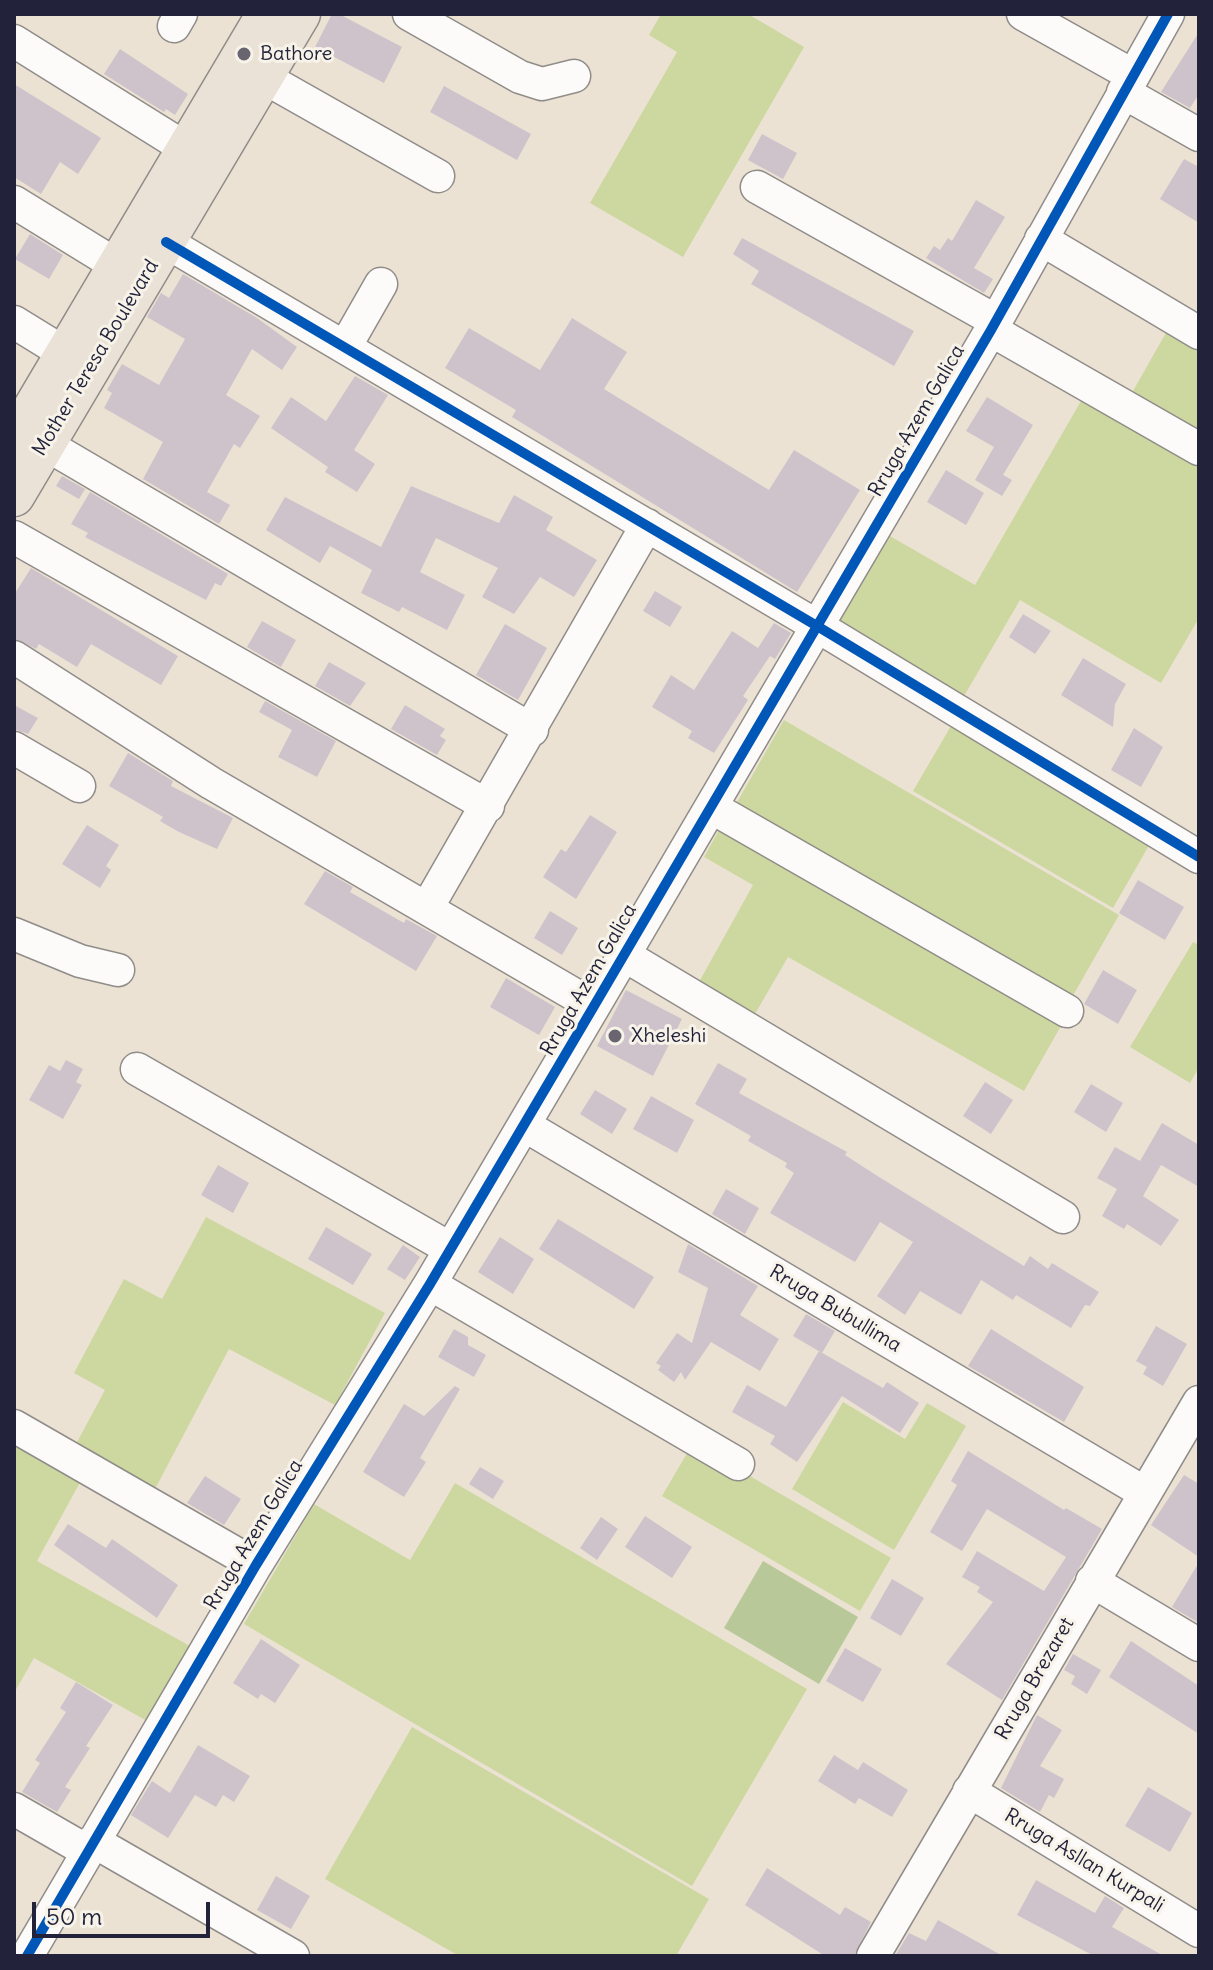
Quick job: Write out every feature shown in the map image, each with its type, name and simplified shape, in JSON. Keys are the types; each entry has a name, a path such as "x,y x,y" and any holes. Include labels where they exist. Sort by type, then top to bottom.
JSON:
{"main road":[{"name":"Mother Teresa Boulevard","path":"14,496 30,442 66,354 267,14"},
{"name":"Mother Teresa Boulevard","path":"30,442 166,242 300,14"}],"street":[{"path":"409,14 520,77 542,84 574,76"},
{"path":"1023,14 1128,83 1199,135"},
{"name":"Rruga Azem Galica","path":"24,1950 90,1846 256,1565 430,1284 524,1125 994,325 1168,14"},
{"path":"14,41 187,149"},
{"path":"263,77 438,176"},
{"path":"757,187 1199,449"},
{"path":"14,202 118,266"},
{"path":"1041,239 1199,333"},
{"path":"166,242 817,626 1199,857"},
{"path":"345,347 381,284"},
{"path":"14,322 66,354"},
{"path":"30,442 532,730"},
{"path":"427,908 647,525"},
{"path":"14,537 488,806"},
{"path":"14,657 211,783 594,1006"},
{"path":"14,748 79,786"},
{"path":"711,807 1067,1011"},
{"path":"14,934 80,961 118,970"},
{"path":"624,955 1063,1217"},
{"path":"137,1069 449,1248"},
{"name":"Rruga Bubullima","path":"524,1125 1145,1493"},
{"path":"430,1284 738,1464"},
{"name":"Rruga Brezaret","path":"873,1956 1199,1402"},
{"path":"14,1426 256,1565"},
{"path":"1092,1581 1199,1645"},
{"name":"Rruga Asllan Kurpali","path":"969,1791 1199,1931"},
{"path":"14,1809 90,1846 293,1956"}],"green space":[{"path":"661,14 748,14 804,47 683,257 590,203 677,52 649,35"},
{"path":"1167,331 1199,350 1199,439 1129,398"},
{"path":"1085,394 1199,460 1199,618 1161,683 1020,600 960,703 829,626 883,532 975,585"},
{"path":"784,720 1119,915 1067,1006 732,811"},
{"path":"951,726 1151,842 1113,908 913,791"},
{"path":"724,821 1066,1017 1024,1091 788,957 755,1014 699,982 753,885 704,857"},
{"path":"1193,942 1199,945 1199,1067 1190,1083 1130,1047"},
{"path":"206,1217 385,1313 335,1405 229,1349 155,1489 75,1446 105,1390 74,1373 124,1279 162,1299"},
{"path":"843,1402 905,1439 927,1403 966,1426 894,1550 792,1489"},
{"path":"14,1439 83,1477 37,1561 190,1646 149,1722 34,1658 14,1693"},
{"path":"693,1443 891,1558 860,1611 662,1496"},
{"path":"455,1483 807,1689 692,1886 244,1624 314,1504 410,1560"},
{"path":"763,1561 858,1617 819,1684 724,1628"},
{"path":"412,1727 709,1899 676,1956 459,1956 325,1879"}],"building":[{"path":"332,14 339,14 402,47 384,83 315,47"},
{"path":"1199,32 1199,94 1190,108 1161,92"},
{"path":"120,49 188,94 175,115 166,109 164,112 104,74"},
{"path":"14,84 101,138 78,174 60,162 41,194 14,177"},
{"path":"444,86 531,134 517,160 430,112"},
{"path":"762,134 797,153 783,179 748,160"},
{"path":"1184,159 1199,167 1199,223 1160,199"},
{"path":"976,200 1005,217 974,268 993,279 984,293 926,258 934,246 940,250 948,238 952,241"},
{"path":"30,234 63,255 49,279 15,259"},
{"path":"742,238 914,331 894,366 751,284 759,271 733,254"},
{"path":"183,274 257,318 297,347 282,370 252,349 226,395 260,416 240,448 234,444 207,492 230,505 219,524 143,479 163,442 104,408 112,393 107,390 122,364 159,385 185,339 147,317 161,293 169,298"},
{"path":"572,318 627,352 604,389 769,490 794,450 860,490 797,592 512,417 516,410 445,368 469,328 540,370"},
{"path":"355,376 388,395 354,450 375,464 357,492 325,472 328,467 271,428 291,397 326,421"},
{"path":"987,397 1033,425 1003,475 1012,480 1002,496 975,480 994,447 966,431"},
{"path":"946,470 984,493 966,525 927,502"},
{"path":"62,476 85,489 79,499 56,486"},
{"path":"411,486 499,523 514,495 553,517 546,530 597,560 574,597 540,577 514,614 482,597 498,568 436,538 420,572 465,595 447,630 402,607 399,612 361,593 372,570 330,546 320,563 266,530 285,497 381,547"},
{"path":"90,492 228,574 221,586 215,583 206,600 85,537 88,533 71,524"},
{"path":"31,568 178,656 161,685 91,644 77,667 39,644 36,649 14,638 14,595"},
{"path":"655,591 682,607 670,627 643,611"},
{"path":"1023,614 1051,631 1035,654 1009,637"},
{"path":"262,621 296,640 281,667 247,647"},
{"path":"774,623 791,633 775,659 770,656 743,696 748,700 714,753 688,738 692,731 652,707 671,675 694,690 732,631 758,648"},
{"path":"505,624 547,648 518,700 476,675"},
{"path":"1083,658 1126,684 1115,704 1113,727 1061,695"},
{"path":"329,662 366,683 350,706 315,686"},
{"path":"265,701 336,741 317,777 278,757 292,730 259,712"},
{"path":"14,705 38,718 28,734 14,729"},
{"path":"405,705 445,729 440,736 446,740 437,755 391,729"},
{"path":"1134,728 1163,747 1141,787 1111,770"},
{"path":"128,753 173,781 171,786 233,818 217,849 177,831 160,821 163,817 109,786"},
{"path":"590,815 617,832 576,899 543,877 561,849 566,852"},
{"path":"87,825 119,845 106,866 111,870 100,888 62,864"},
{"path":"325,871 353,887 350,892 404,923 406,919 437,936 416,971 304,904"},
{"path":"1138,880 1184,907 1165,940 1119,913"},
{"path":"550,911 578,928 562,955 534,938"},
{"path":"1103,970 1137,990 1118,1024 1084,1004"},
{"path":"506,978 555,1007 539,1035 490,1007"},
{"path":"626,990 682,1019 653,1076 597,1046"},
{"path":"66,1060 83,1069 76,1082 82,1085 63,1119 29,1100 49,1065 60,1071"},
{"path":"718,1063 747,1079 739,1093 847,1152 845,1155 879,1177 1024,1266 1030,1256 1048,1269 1052,1263 1099,1292 1090,1306 1085,1305 1071,1328 1016,1295 1013,1300 981,1280 961,1315 920,1291 905,1315 877,1296 913,1242 880,1222 855,1262 770,1213 794,1173 785,1167 787,1163 748,1141 751,1136 695,1104"},
{"path":"985,1082 1013,1100 991,1134 963,1116"},
{"path":"1091,1084 1123,1103 1106,1132 1074,1112"},
{"path":"595,1090 627,1109 612,1134 580,1114"},
{"path":"651,1096 694,1120 677,1153 633,1129"},
{"path":"1162,1123 1199,1145 1199,1187 1161,1165 1143,1196 1179,1220 1161,1246 1127,1224 1124,1229 1102,1216 1117,1189 1097,1178 1115,1147 1140,1161"},
{"path":"218,1165 249,1183 233,1213 201,1195"},
{"path":"726,1189 759,1208 745,1234 712,1214"},
{"path":"558,1219 654,1277 634,1309 539,1249"},
{"path":"326,1227 372,1254 353,1285 308,1259"},
{"path":"500,1237 534,1259 513,1294 478,1272"},
{"path":"688,1244 758,1286 740,1315 779,1339 760,1371 711,1342 685,1380 681,1372 674,1382 658,1370 661,1366 656,1363 677,1333 692,1343 708,1288 678,1272"},
{"path":"403,1245 420,1257 405,1280 387,1269"},
{"path":"806,1314 835,1331 822,1353 793,1336"},
{"path":"1156,1326 1187,1344 1163,1386 1143,1374 1147,1367 1136,1361"},
{"path":"454,1329 468,1337 468,1345 486,1355 474,1377 438,1357"},
{"path":"991,1329 1084,1387 1064,1422 968,1366"},
{"path":"819,1351 883,1388 887,1382 919,1403 900,1433 842,1396 797,1462 770,1444 775,1436 732,1412 747,1385 786,1407"},
{"path":"455,1386 460,1389 420,1458 426,1462 404,1497 363,1472 404,1404 424,1416"},
{"path":"968,1451 1064,1510 1066,1508 1102,1529 1002,1700 946,1664 993,1602 977,1592 980,1587 962,1577 977,1551 1044,1591 1066,1557 987,1509 962,1551 930,1532 957,1485 951,1481"},
{"path":"480,1467 504,1481 493,1499 469,1484"},
{"path":"1184,1475 1199,1484 1199,1557 1151,1525"},
{"path":"205,1476 241,1499 224,1525 187,1503"},
{"path":"645,1516 692,1547 672,1578 625,1547"},
{"path":"601,1517 618,1529 597,1560 580,1548"},
{"path":"68,1524 106,1548 112,1539 178,1585 157,1618 54,1545"},
{"path":"1199,1562 1199,1623 1172,1607"},
{"path":"892,1579 924,1598 901,1636 870,1618"},
{"path":"261,1639 300,1665 275,1703 261,1694 258,1699 233,1683"},
{"path":"1131,1641 1199,1686 1199,1734 1109,1677"},
{"path":"845,1648 882,1669 863,1702 826,1681"},
{"path":"1073,1654 1101,1670 1087,1694 1071,1684 1075,1676 1064,1670"},
{"path":"76,1682 113,1705 86,1746 90,1748 65,1787 71,1790 57,1812 22,1792 40,1763 35,1760 66,1712 60,1708"},
{"path":"1037,1715 1062,1730 1040,1766 1064,1779 1054,1798 1049,1795 1040,1812 1001,1788"},
{"path":"198,1745 250,1776 234,1802 223,1795 216,1807 195,1795 168,1838 131,1815 152,1781 170,1793"},
{"path":"834,1755 858,1770 863,1762 908,1790 892,1817 859,1798 855,1804 818,1781"},
{"path":"1148,1787 1192,1813 1170,1852 1125,1826"},
{"path":"767,1868 840,1915 845,1907 871,1922 854,1956 825,1956 745,1905"},
{"path":"276,1876 310,1896 291,1929 257,1910"},
{"path":"1036,1880 1095,1913 1105,1896 1124,1908 1112,1927 1164,1956 1094,1956 1017,1915"},
{"path":"938,1920 1003,1956 895,1956 909,1933 926,1941"}],"cycle path":[{"path":"27,1956 256,1565 430,1284 594,1006 991,330 1168,14"},
{"path":"166,242 817,626 1199,857"}],"place":[{"name":"Bathore","path":"244,54"},
{"name":"Xheleshi","path":"615,1036"}]}
